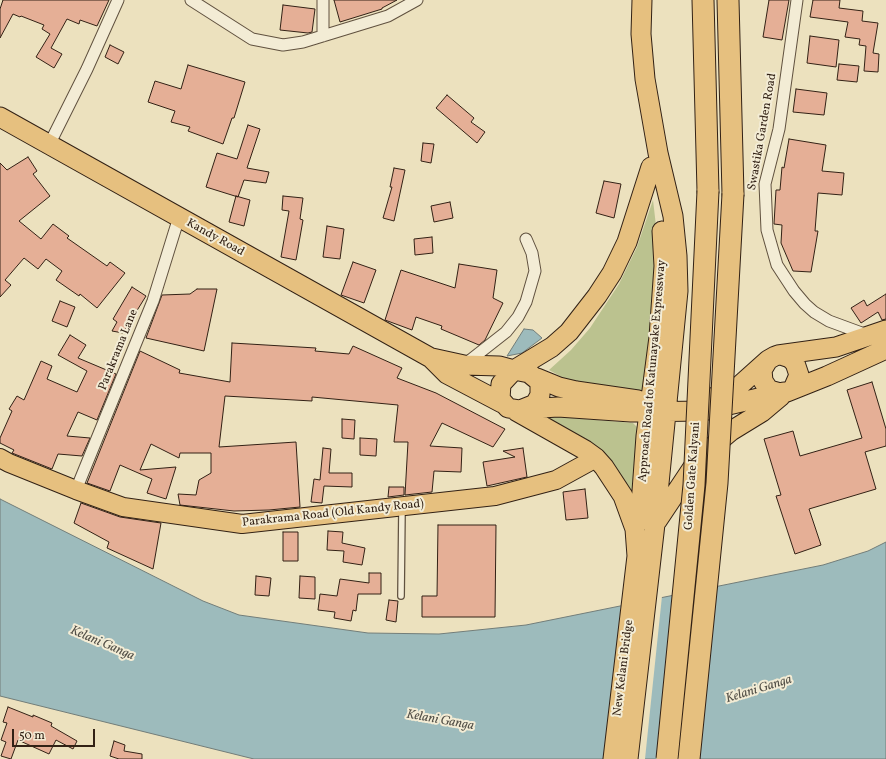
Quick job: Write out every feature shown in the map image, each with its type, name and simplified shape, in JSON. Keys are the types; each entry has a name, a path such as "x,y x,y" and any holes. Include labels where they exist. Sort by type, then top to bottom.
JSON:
{"highway":[{"name":"Approach Road to Katunayake Expressway","path":"630,0 628,28 635,92 660,204 664,251 659,337 646,436 641,505 635,529"},
{"name":"Approach Road to Katunayake Expressway","path":"642,0 641,34 645,79 657,148 673,216 678,256 678,291 655,524 642,577"},
{"name":"Golden Gate Kalyani","path":"667,759 694,485 708,191 704,0"},
{"name":"Golden Gate Kalyani","path":"689,759 717,483 733,194 728,0"},
{"name":"Kandy Road","path":"0,117 431,358 447,374 515,407 586,450 604,467 623,496 635,529"},
{"path":"651,167 627,242 612,273 597,296 569,332 552,347 514,370 501,384 499,395 515,407 558,407 631,412 703,411 788,391 886,349"},
{"path":"788,391 773,392 764,384 761,374 763,366 773,358 836,347 879,333"},
{"name":"Kandy Road","path":"431,358 464,365 499,366 514,370"},
{"path":"514,370 529,373 536,378 559,387 592,394 631,400 685,403 710,399 729,392 773,358 790,358 797,365 798,378 788,391 762,412 731,430 699,458 655,524"},
{"path":"515,407 535,404 539,399 541,387 536,378"},
{"path":"635,529 637,556 642,577"},
{"name":"New Kelani Bridge","path":"613,759 642,577"},
{"name":"New Kelani Bridge","path":"628,759 642,577"}],"main road":[{"name":"Parakrama Road (Old Kandy Road)","path":"0,458 76,490 123,507 242,524 402,508 495,496 556,480 596,458"}],"street":[{"path":"49,145 87,69 118,0"},
{"path":"191,0 252,39 283,45 323,36 388,16 417,0"},
{"path":"323,0 323,36"},
{"name":"Swastika Garden Road","path":"797,0 779,129 765,184 767,230 777,265 794,291 805,304 814,312 829,321 879,333"},
{"name":"Parakrama Lane","path":"76,490 153,301 179,217"},
{"path":"464,365 506,332 518,317 526,302 535,272 532,253 526,239"}],"lane":[{"path":"401,596 402,508"}],"green space":[{"path":"653,200 658,243 657,287 643,394 572,382 549,370 571,350 590,328 619,284 637,247"},
{"path":"537,415 633,423 637,427 634,493 621,477"}],"water":[{"path":"524,329 533,330 542,338 522,353 507,356"},
{"name":"Kelani Ganga","path":"0,499 203,601 239,615 368,633 439,634 526,625 823,565 868,551 886,542 886,759 254,759 0,696"}],"pier":[{"path":"662,596 645,759 605,759 621,604"}],"building":[{"path":"3,0 109,0 97,26 80,20 79,24 67,19 51,48 62,54 54,68 36,57 50,34 42,29 44,25 13,14 0,38 0,9"},
{"path":"334,0 397,0 382,9 340,22"},
{"path":"769,0 789,0 782,40 763,37"},
{"path":"813,0 840,0 839,8 863,11 862,21 878,23 873,53 879,54 878,72 864,71 866,46 859,45 860,39 845,37 848,22 810,17"},
{"path":"283,5 315,9 312,32 308,33 280,30"},
{"path":"810,36 839,40 836,67 807,63"},
{"path":"110,45 124,52 118,64 105,57"},
{"path":"839,64 859,66 857,82 837,80"},
{"path":"188,65 245,82 234,118 232,118 223,144 188,131 190,127 171,122 175,111 148,102 155,81 181,89"},
{"path":"796,89 827,93 824,115 793,112"},
{"path":"447,95 474,118 471,122 485,132 477,143 436,108"},
{"path":"248,125 260,129 247,168 269,172 266,183 244,180 238,197 206,187 217,153 237,159"},
{"path":"789,139 826,145 822,171 844,173 842,195 818,193 815,231 818,231 811,272 793,271 781,243 782,225 774,224 776,190 780,190 782,167 784,168"},
{"path":"423,143 434,144 431,163 421,161"},
{"path":"28,157 37,171 33,174 50,196 19,221 41,239 53,224 69,236 67,238 107,266 110,262 125,273 97,308 80,294 79,296 56,280 62,271 46,259 38,269 24,258 5,280 11,285 0,297 0,163 7,170"},
{"path":"394,168 405,170 394,221 383,218 392,187 390,187"},
{"path":"604,181 621,184 614,218 596,213"},
{"path":"236,196 250,200 244,226 229,222"},
{"path":"283,196 303,198 300,219 303,220 296,260 281,257 289,211 282,210"},
{"path":"450,202 453,218 434,222 431,206"},
{"path":"327,226 344,229 340,259 323,257"},
{"path":"432,237 433,253 415,255 414,239"},
{"path":"353,262 376,270 364,303 341,295"},
{"path":"459,264 497,270 493,298 503,303 485,340 479,345 441,329 442,326 416,317 412,330 385,320 401,270 455,288"},
{"path":"132,287 146,296 123,333 112,331 117,322 113,319"},
{"path":"197,289 217,289 204,351 146,338 162,295 190,294"},
{"path":"886,294 886,319 882,320 878,312 861,323 851,308 864,300 867,306"},
{"path":"60,301 75,307 67,327 52,321"},
{"path":"70,335 86,345 78,358 116,374 97,420 78,412 67,436 90,438 82,456 58,454 52,469 12,453 14,450 0,443 0,438 12,411 9,409 17,396 24,400 41,361 52,366 47,379 77,392 87,371 58,355"},
{"path":"232,343 316,348 315,351 349,354 353,346 402,368 397,378 436,393 505,429 493,447 442,423 430,446 462,448 461,472 434,471 432,492 405,495 408,442 394,442 398,405 312,397 312,401 225,396 219,447 296,442 300,507 234,511 180,505 178,494 196,495 199,480 211,473 211,453 180,453 179,458 151,444 140,470 176,467 166,499 147,493 152,479 120,465 110,491 87,483 140,351 180,370 179,373 230,382"},
{"path":"872,382 886,429 886,446 865,452 876,489 809,509 821,545 795,554 776,496 781,495 764,439 793,431 800,456 862,438 847,390"},
{"path":"342,419 355,420 354,439 342,438"},
{"path":"360,438 377,439 376,456 360,455"},
{"path":"323,448 331,449 329,473 352,473 352,487 324,486 322,503 311,502 314,479 320,480"},
{"path":"523,448 527,477 487,486 483,462 515,457 503,451"},
{"path":"389,487 404,487 404,495 388,497"},
{"path":"585,489 588,518 566,520 563,492"},
{"path":"81,503 120,517 161,523 153,569 107,548 109,542 74,523"},
{"path":"438,525 496,525 495,617 422,617 422,596 437,596"},
{"path":"328,531 343,532 342,543 365,548 362,565 343,562 344,551 327,550"},
{"path":"283,532 298,532 298,561 283,561"},
{"path":"369,573 381,573 381,594 358,594 356,611 353,610 351,621 334,618 335,612 318,610 320,594 337,596 340,579 369,583"},
{"path":"256,576 271,578 269,596 255,595"},
{"path":"300,576 315,577 315,599 299,598"},
{"path":"389,600 398,601 396,622 386,620"},
{"path":"8,707 52,723 51,726 77,741 73,749 56,740 49,754 18,740 11,759 1,756 6,742 1,740 7,723 3,722"},
{"path":"114,741 125,745 124,751 142,754 142,759 119,759 110,756"}]}
